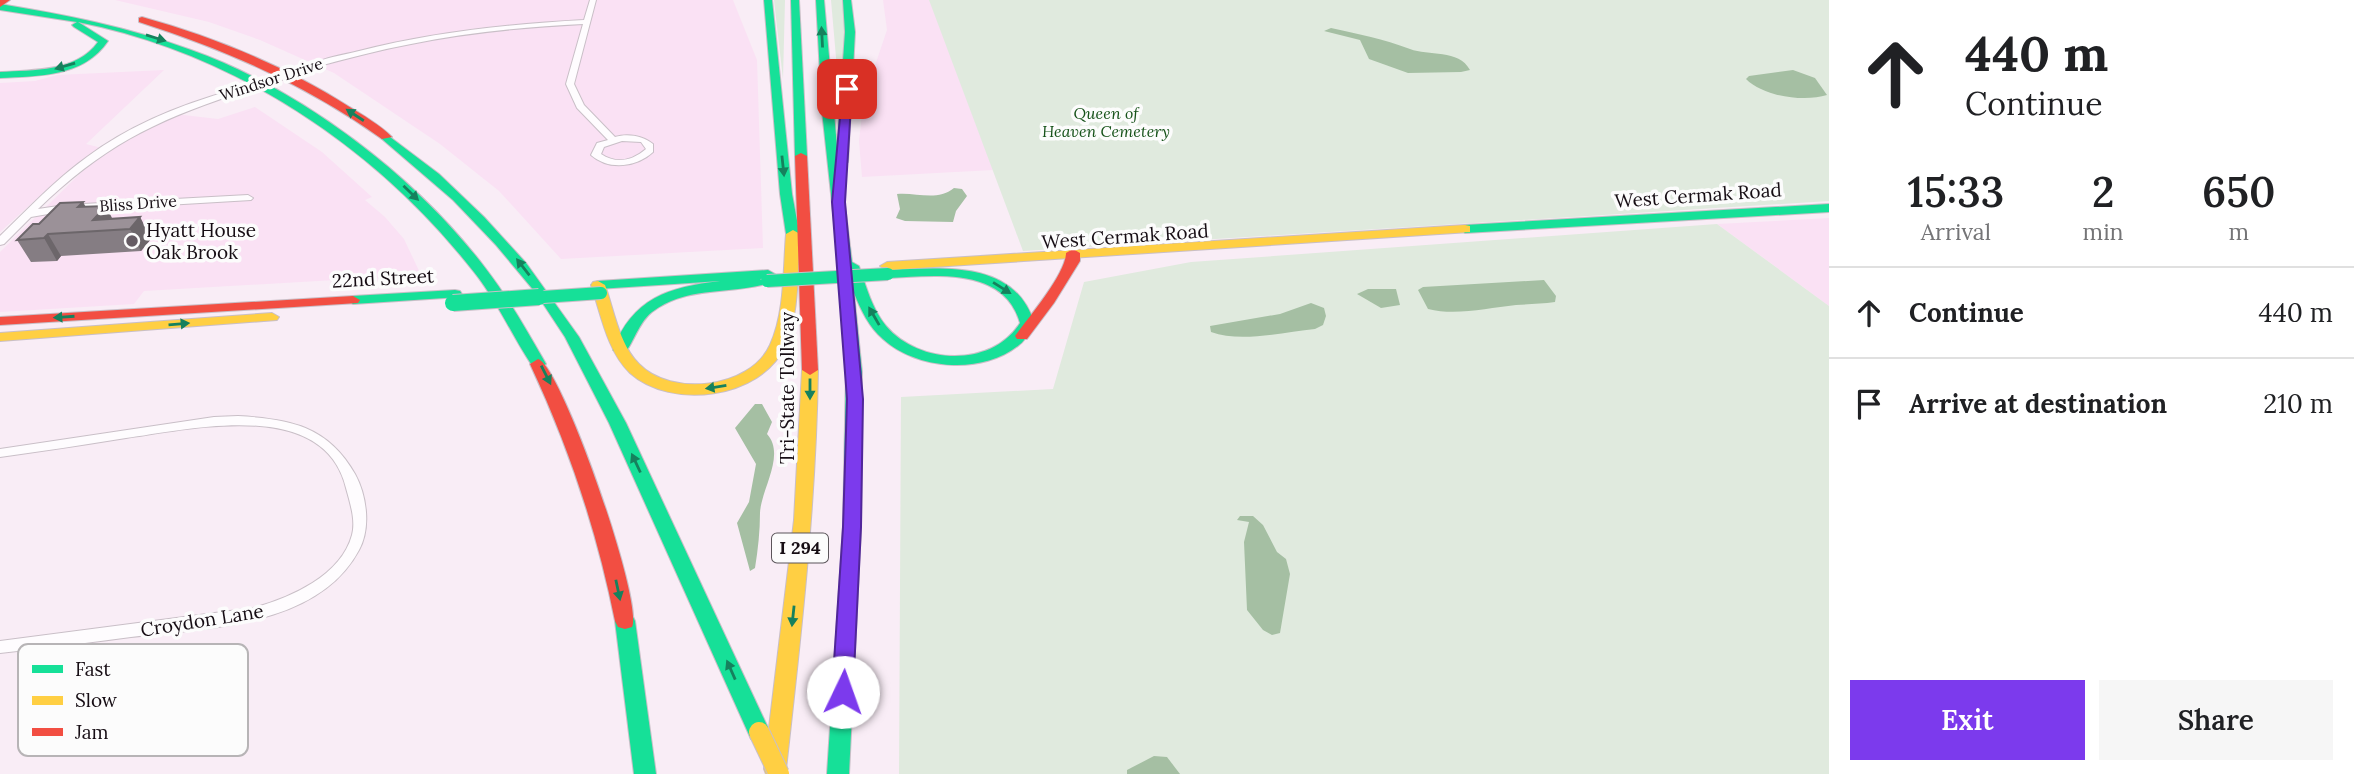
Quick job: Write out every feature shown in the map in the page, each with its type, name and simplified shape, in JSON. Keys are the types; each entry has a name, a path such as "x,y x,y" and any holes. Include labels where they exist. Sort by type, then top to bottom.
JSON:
{"main road":[{"path":"768,0 793,234 809,321"},
{"name":"Tri-State Tollway","path":"777,774 808,468 809,321 796,0"},
{"name":"I 294","path":"820,0 827,111 843,240 854,372 854,462 838,774"},
{"path":"839,202 850,33 847,0"},
{"path":"0,5 18,3 89,8 156,23 212,41 256,60 314,90 374,128 414,158 474,212 543,293 590,368 777,774"},
{"path":"0,75 65,66 90,57 103,46 103,41 98,36 77,25 18,3"},
{"path":"18,3 163,40 258,82 308,112 369,155 423,204 472,258 509,308 535,354 568,424 590,484 622,608 645,774"},
{"path":"779,121 787,80 797,56"},
{"name":"West Cermak Road","path":"764,279 1073,257 1461,236 1485,230 1829,208"},
{"path":"600,289 621,350 642,376 672,388 716,388 752,375 768,361 778,345 786,308 793,234"},
{"path":"843,240 870,309 887,335 898,345 933,357 960,359 1002,349 1018,340 1047,303 1073,257"},
{"path":"888,270 969,276 988,280 1007,289 1025,312 1027,323 1018,340"},
{"path":"621,350 632,319 651,304 690,292 764,279"},
{"name":"22nd Street","path":"0,321 764,279"},
{"name":"22nd Street","path":"0,337 454,298"}],"street":[{"path":"593,0 570,78 571,90 585,111 613,140 637,139 648,143 650,150 642,158 624,162 606,162 598,158 596,149 613,140"},
{"name":"Windsor Drive","path":"0,242 72,173 112,143 162,118 312,66 383,46 442,34 586,22"},
{"name":"Bliss Drive","path":"29,214 65,208 248,198"},
{"name":"Croydon Lane","path":"0,453 214,421 244,419 284,424 309,433 326,443 346,467 356,492 361,526 353,550 335,571 311,592 265,612 236,618 24,644"},
{"name":"Croydon Lane","path":"0,647 18,645"}],"shaded area":[{"path":"115,0 733,0 757,60 763,248 561,259 499,191 440,144 334,73 260,40 209,22"},
{"path":"883,0 930,0 993,170 862,177 859,141 864,98 887,30"},
{"path":"1331,28 1417,51 1451,56 1465,63 1470,70 1408,73 1369,59 1360,40 1324,31"},
{"path":"164,70 86,144 102,148 54,183 0,232 0,83 35,81 57,75"},
{"path":"1793,70 1815,78 1827,95 1796,98 1774,94 1746,79 1749,76"},
{"path":"255,107 322,152 372,197 365,200 385,217 404,239 421,275 144,291 134,304 0,312 0,252 101,153 175,114 218,119"},
{"path":"954,188 962,189 967,196 956,211 953,222 905,221 896,218 900,209 897,194 934,196"},
{"path":"1829,218 1829,306 1717,224"},
{"path":"1544,280 1556,296 1555,302 1472,311 1428,309 1418,290 1423,287"},
{"path":"1368,289 1396,289 1400,305 1381,308 1357,294"},
{"path":"1311,303 1324,308 1326,316 1323,325 1315,329 1249,337 1211,332 1210,326 1280,314"},
{"path":"755,404 762,404 772,422 767,434 774,452 761,504 755,568 750,571 737,523 749,502 756,464 735,428"},
{"path":"1240,516 1253,516 1263,525 1277,552 1286,559 1290,574 1280,633 1272,635 1263,630 1247,610 1244,542 1249,522 1237,520"},
{"path":"1154,756 1167,757 1180,774 1127,774 1127,770"}],"green space":[{"path":"774,0 785,0 783,79"},
{"path":"831,0 842,0 845,27 840,103"},
{"name":"Queen of Heaven Cemetery","path":"929,0 1829,0 1829,201 1023,251"},
{"path":"1717,224 1829,306 1829,774 899,774 901,397 1053,389 1084,282 1191,262"}],"building":[{"path":"83,202 78,207 106,206 93,220 140,217 130,229 48,234 44,238 17,240 33,224 39,224 60,203"}],"traffic: fast":[{"path":"768,0 786,194 795,247"},
{"path":"795,0 801,156"},
{"path":"820,0 827,111 843,240 854,372 852,527 838,774"},
{"path":"842,162 850,32 847,0"},
{"path":"0,7 94,23 186,51 277,95 323,123 367,155 409,191 447,230 512,317 538,364"},
{"path":"0,75 58,70 85,60 96,52 103,41 77,25"},
{"path":"386,137 480,219 541,290 559,316 596,379 759,732"},
{"path":"1465,229 1829,208"},
{"path":"852,266 866,304 876,322 889,337 917,353 951,360 986,356 1015,341 1027,323 1019,302 993,281 958,273 888,274"},
{"path":"598,285 768,274"},
{"path":"767,281 888,274"},
{"path":"621,350 628,329 640,314 656,302 695,289 757,282"},
{"path":"453,303 601,293"},
{"path":"353,300 455,294"},
{"path":"625,621 645,774"}],"traffic: slow":[{"path":"887,266 1465,229"},
{"path":"598,285 616,339 634,368 649,379 685,390 725,385 744,378 760,367 773,354 778,344 786,314 793,234"},
{"path":"0,337 272,317"},
{"path":"775,769 803,520 810,370"},
{"path":"759,732 779,774"}],"traffic: jam":[{"path":"0,4 6,0"},
{"path":"142,20 238,54 300,82 386,137"},
{"path":"801,156 810,370"},
{"path":"1022,336 1047,303 1073,261 1073,253"},
{"path":"0,321 353,300"},
{"path":"538,364 590,489 610,554 625,621"}],"place":[{"name":"Hyatt House Oak Brook","path":"132,241"}],"route":[{"path":"843,692 852,527 855,399 839,202 847,89"}]}
